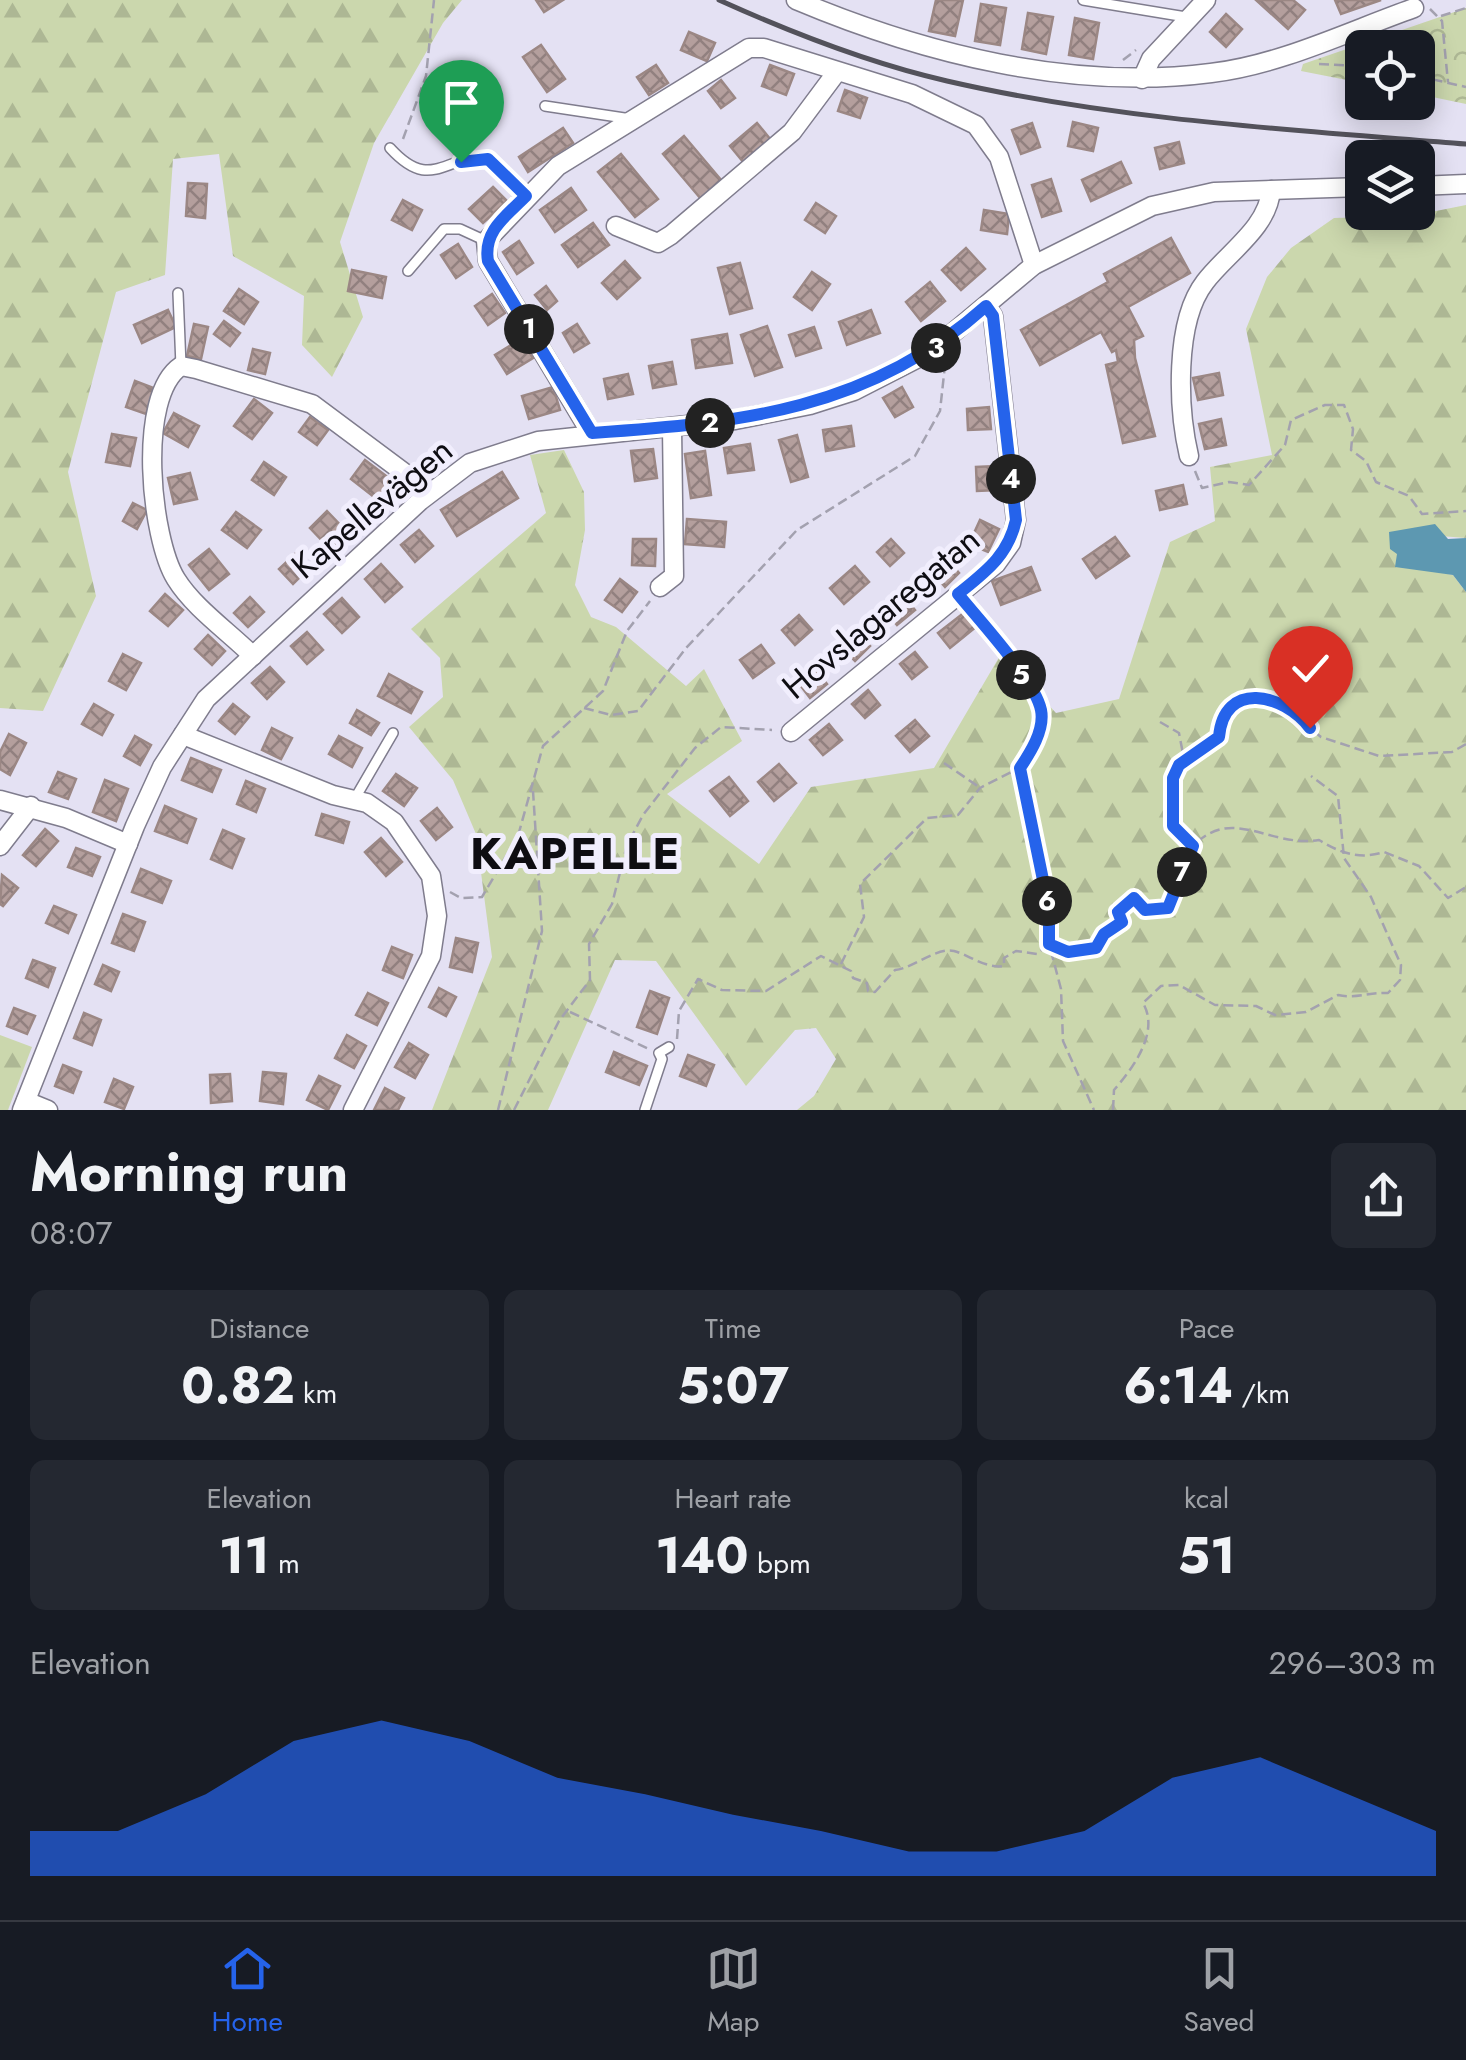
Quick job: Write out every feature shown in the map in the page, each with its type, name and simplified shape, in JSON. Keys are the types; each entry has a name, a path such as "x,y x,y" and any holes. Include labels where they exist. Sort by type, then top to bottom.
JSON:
{"street":[{"path":"796,0 834,7 904,41 1063,74 1142,80 1214,73 1272,58 1414,8"},
{"path":"1142,80 1151,59 1206,0"},
{"path":"592,433 488,261 486,241 558,166 750,48 764,48 912,94 976,125 999,157 1034,265"},
{"path":"616,226 658,243 792,132 836,72"},
{"path":"1435,185 1466,184"},
{"name":"Kapellevägen","path":"24,1105 162,767 206,699 430,492 491,453 592,433 672,428 810,404 854,391 939,345 1034,265 1152,206 1214,192 1345,188"},
{"path":"1189,456 1180,388 1194,300 1204,282 1264,216 1271,190"},
{"name":"Hovslagaregatan","path":"791,732 958,594 1011,543 1016,520 993,316 986,306"},
{"path":"253,656 178,584 169,566 150,458 166,382 181,366 312,404 430,492"},
{"path":"660,588 674,576 672,428"},
{"path":"183,735 354,800 394,822 417,852 432,883 437,916 431,956 353,1110"},
{"path":"0,800 31,806 128,844"},
{"path":"0,846 31,806"},
{"path":"24,1105 48,1110"}],"lane":[{"path":"1084,0 1186,17"},
{"path":"545,106 634,122"},
{"path":"393,151 416,170 426,171 470,158 488,159 526,196"},
{"path":"408,271 444,230 460,229 486,241"},
{"path":"178,292 181,366"},
{"path":"354,800 392,733"},
{"path":"645,1110 662,1059 659,1054 669,1048"}],"path":[{"path":"393,151 426,76 434,0"},
{"path":"1448,82 1440,17 1466,8"},
{"path":"1112,65 1136,50"},
{"path":"1435,79 1466,87"},
{"path":"584,708 612,715 638,711 686,648 797,530 915,456 940,411 944,366 939,345"},
{"path":"1189,456 1202,488 1229,482 1249,485 1285,445 1291,420 1310,410 1344,404 1352,430 1351,450 1366,461 1376,482 1410,496 1422,514 1466,511"},
{"path":"432,883 461,898 482,897 518,836 543,746 603,691 627,631 660,588"},
{"path":"841,966 864,916 860,884 927,818 958,816 980,788 1020,768 1035,745 1041,710 1016,666 958,594"},
{"path":"1193,846 1173,826 1173,778 1184,761 1219,737 1221,716 1239,699 1278,702 1321,737 1379,756 1452,752 1466,744"},
{"path":"1160,722 1180,733 1184,761"},
{"path":"514,1110 559,1021 590,980 588,944 612,904 627,845 664,786 695,748 721,726 791,732"},
{"path":"944,764 980,788"},
{"path":"1020,768 1049,909 1049,944 1060,989 1063,1041 1094,1110"},
{"path":"1113,1110 1114,1090 1132,1071 1150,1025 1151,1016 1144,1003 1160,986 1180,985 1215,1005 1256,1006 1276,1015 1306,1012 1338,995 1358,999 1373,992 1388,993 1400,980 1401,965 1383,920 1345,852 1338,796 1311,776"},
{"path":"498,1110 542,931 532,785"},
{"path":"1049,944 1068,952 1096,948 1104,934 1122,922 1118,912 1134,898 1145,910 1168,908 1193,846 1224,826 1296,844 1318,840 1367,858 1384,852 1420,866 1448,898 1466,886"},
{"path":"669,1048 677,1039 679,1012 698,978 722,990 766,991 821,956 852,971 853,978 867,983 868,991 875,992 889,974 914,968 930,955 952,950 992,968 1004,966 1004,958 1016,951 1036,954 1049,944"},
{"path":"569,1012 659,1054"}],"green space":[{"path":"0,0 462,0 443,23 374,143 340,242 363,317 332,377 302,345 304,296 233,256 219,154 173,159 165,275 116,292 68,472 96,596 43,711 0,708"},
{"path":"1466,8 1466,104 1435,98 1435,30 1402,30"},
{"path":"1345,50 1345,80 1301,71 1303,64"},
{"path":"1466,205 1466,538 1389,532 1406,559 1421,568 1453,575 1466,592 1466,1110 797,1110 814,1096 836,1059 816,1028 795,1030 746,1086 656,961 615,960 548,1110 432,1110 492,957 476,834 453,780 409,727 443,697 440,658 411,629 546,513 530,455 564,450 584,492 585,530 575,585 591,617 616,627 686,686 704,669 742,741 667,794 759,864 811,787 934,768 1001,654 1056,713 1119,699 1170,542 1215,521 1210,467 1272,455 1246,329 1267,277 1291,248 1334,218 1345,218 1345,230 1435,230 1435,211"},
{"path":"0,1035 32,1047 8,1110 0,1110"}],"water":[{"path":"1435,524 1448,539 1466,538 1466,592 1453,575 1395,567 1397,554 1390,549 1389,532"}],"building":[{"path":"536,0 563,0 544,12"},
{"path":"936,0 963,0 955,36 929,31"},
{"path":"1256,0 1293,0 1305,10 1288,29"},
{"path":"1335,0 1381,0 1341,14"},
{"path":"981,4 1006,8 1000,45 975,41"},
{"path":"1028,13 1053,17 1046,54 1022,49"},
{"path":"1226,14 1242,29 1226,47 1210,32"},
{"path":"1075,18 1099,23 1093,59 1069,55"},
{"path":"689,32 715,43 707,61 681,50"},
{"path":"541,45 565,79 547,92 523,57"},
{"path":"656,65 668,83 649,95 637,77"},
{"path":"770,65 794,74 786,95 762,86"},
{"path":"721,80 735,98 721,108 708,91"},
{"path":"845,90 867,98 860,118 838,111"},
{"path":"457,122 475,144 458,158 440,136"},
{"path":"1073,122 1098,128 1093,151 1068,146"},
{"path":"757,123 771,140 744,163 730,146"},
{"path":"1032,123 1040,147 1021,154 1012,130"},
{"path":"563,128 573,143 528,172 519,157"},
{"path":"684,136 722,181 701,199 663,154"},
{"path":"1179,142 1184,163 1160,169 1155,148"},
{"path":"621,154 658,199 635,217 598,172"},
{"path":"1121,162 1131,183 1091,201 1082,180"},
{"path":"1051,179 1061,211 1042,217 1032,185"},
{"path":"188,183 207,184 205,218 186,216"},
{"path":"493,187 507,201 483,223 469,209"},
{"path":"571,188 586,210 555,232 540,210"},
{"path":"403,200 422,210 412,230 392,220"},
{"path":"816,203 836,216 825,233 805,220"},
{"path":"984,210 1009,214 1007,234 981,230"},
{"path":"593,223 609,245 578,267 562,245"},
{"path":"1171,238 1190,273 1128,307 1143,336 1134,340 1135,358 1155,436 1123,443 1106,365 1118,362 1116,350 1112,352 1101,332 1040,365 1021,330 1108,282 1104,274"},
{"path":"519,241 533,263 517,274 503,252"},
{"path":"458,244 472,267 456,278 441,255"},
{"path":"966,248 985,269 961,290 942,270"},
{"path":"625,261 640,278 617,299 602,283"},
{"path":"740,263 752,308 730,314 718,268"},
{"path":"352,270 386,277 382,298 348,291"},
{"path":"812,272 830,284 812,310 794,297"},
{"path":"930,282 945,301 921,321 906,302"},
{"path":"546,286 557,301 547,310 535,295"},
{"path":"239,289 258,302 244,324 224,311"},
{"path":"492,294 505,313 488,325 475,306"},
{"path":"168,310 176,327 142,343 134,325"},
{"path":"871,310 880,333 847,345 839,322"},
{"path":"224,321 240,333 230,346 214,334"},
{"path":"194,324 208,327 201,359 187,356"},
{"path":"577,324 589,343 574,352 563,333"},
{"path":"767,326 782,367 755,376 741,335"},
{"path":"814,327 821,348 796,356 789,335"},
{"path":"727,334 732,363 696,368 692,340"},
{"path":"521,339 533,358 507,374 495,355"},
{"path":"253,349 270,353 265,374 248,370"},
{"path":"672,362 676,384 653,388 649,366"},
{"path":"1219,373 1223,395 1198,400 1193,378"},
{"path":"628,374 633,394 608,399 604,379"},
{"path":"135,381 156,389 146,414 126,407"},
{"path":"553,387 560,410 529,419 522,396"},
{"path":"902,387 913,407 895,417 883,398"},
{"path":"254,399 272,413 252,439 234,426"},
{"path":"989,407 991,429 968,430 967,409"},
{"path":"174,413 199,426 188,447 163,433"},
{"path":"310,417 328,430 317,445 299,432"},
{"path":"1221,419 1226,445 1205,449 1199,424"},
{"path":"851,426 854,446 826,451 823,430"},
{"path":"112,434 136,438 130,466 106,462"},
{"path":"797,435 808,477 791,482 779,440"},
{"path":"750,444 754,470 728,473 724,448"},
{"path":"653,449 657,478 635,481 631,451"},
{"path":"705,451 711,495 691,498 685,454"},
{"path":"365,460 398,485 383,504 351,479"},
{"path":"264,462 286,477 274,495 252,480"},
{"path":"996,466 998,490 977,491 976,467"},
{"path":"502,472 518,498 457,536 441,510"},
{"path":"190,473 197,499 174,504 168,478"},
{"path":"1183,485 1187,504 1160,510 1156,491"},
{"path":"133,503 147,510 137,529 123,521"},
{"path":"327,511 347,532 330,549 310,528"},
{"path":"236,512 261,530 247,548 222,530"},
{"path":"687,519 726,522 724,547 685,544"},
{"path":"980,520 999,529 988,552 969,544"},
{"path":"419,530 433,546 415,562 401,545"},
{"path":"1115,537 1129,556 1096,578 1083,559"},
{"path":"633,539 656,539 655,566 632,565"},
{"path":"891,539 904,553 890,566 877,552"},
{"path":"209,549 229,574 209,590 189,565"},
{"path":"295,554 309,568 293,584 279,569"},
{"path":"947,559 959,573 945,587 932,572"},
{"path":"381,564 402,587 385,602 365,579"},
{"path":"855,566 869,582 844,604 830,588"},
{"path":"1031,567 1040,590 1001,605 992,581"},
{"path":"620,579 637,592 622,612 605,600"},
{"path":"165,594 183,610 168,626 150,611"},
{"path":"903,595 915,610 897,625 885,611"},
{"path":"250,597 264,612 248,627 234,613"},
{"path":"342,598 359,617 342,633 324,614"},
{"path":"965,612 977,626 950,648 938,633"},
{"path":"799,615 812,630 795,645 782,630"},
{"path":"307,632 323,650 307,664 291,646"},
{"path":"856,632 870,646 855,661 841,647"},
{"path":"208,635 225,651 212,665 195,649"},
{"path":"761,645 774,663 753,678 740,660"},
{"path":"915,652 927,667 912,679 900,664"},
{"path":"123,654 141,663 126,690 109,681"},
{"path":"270,667 284,682 267,699 252,683"},
{"path":"814,667 827,684 810,698 797,681"},
{"path":"389,674 422,692 411,713 378,696"},
{"path":"868,690 880,705 865,718 852,704"},
{"path":"94,704 113,715 102,735 82,724"},
{"path":"233,704 249,717 235,734 219,721"},
{"path":"357,710 379,723 371,735 350,723"},
{"path":"915,720 929,736 910,752 896,736"},
{"path":"829,724 842,740 823,755 810,740"},
{"path":"272,728 292,738 281,759 262,750"},
{"path":"9,734 26,743 10,775 0,769 0,752"},
{"path":"135,736 151,745 140,765 124,756"},
{"path":"339,736 362,748 352,767 329,754"},
{"path":"191,758 221,770 212,792 182,780"},
{"path":"779,764 796,783 774,801 758,782"},
{"path":"58,772 76,779 68,799 49,792"},
{"path":"396,774 417,788 404,806 383,791"},
{"path":"729,777 748,801 730,816 710,791"},
{"path":"105,780 128,789 116,821 93,812"},
{"path":"246,781 265,789 256,812 237,804"},
{"path":"165,806 196,819 187,843 155,831"},
{"path":"437,808 452,827 436,840 421,821"},
{"path":"322,814 349,822 343,843 316,835"},
{"path":"45,829 58,841 36,866 23,855"},
{"path":"223,830 244,839 232,868 211,859"},
{"path":"381,838 402,862 386,876 365,852"},
{"path":"76,848 100,857 92,876 68,867"},
{"path":"141,869 171,881 162,903 132,892"},
{"path":"2,875 18,888 3,906 0,904"},
{"path":"54,906 76,915 68,933 46,923"},
{"path":"123,914 145,922 134,951 112,943"},
{"path":"456,938 478,943 472,972 450,967"},
{"path":"392,947 412,955 403,978 383,970"},
{"path":"33,960 55,968 48,987 26,978"},
{"path":"103,965 119,972 111,991 95,984"},
{"path":"439,988 456,997 446,1016 429,1007"},
{"path":"650,991 669,998 657,1034 637,1027"},
{"path":"368,993 388,1003 377,1025 356,1015"},
{"path":"14,1008 35,1016 27,1034 7,1026"},
{"path":"84,1013 101,1020 92,1045 74,1038"},
{"path":"347,1035 366,1046 354,1068 335,1058"},
{"path":"409,1043 428,1055 415,1078 395,1067"},
{"path":"614,1052 647,1066 639,1085 606,1072"},
{"path":"688,1055 714,1065 706,1086 680,1076"},
{"path":"63,1065 81,1072 73,1093 55,1086"},
{"path":"263,1072 286,1074 283,1104 260,1101"},
{"path":"230,1074 232,1101 211,1103 210,1075"},
{"path":"319,1076 340,1086 328,1110 307,1100"},
{"path":"114,1079 133,1087 124,1109 105,1102"},
{"path":"385,1088 404,1098 398,1110 374,1110"}],"railway":[{"path":"719,0 859,56 918,74 1011,94 1205,122 1466,144"}],"district":[{"name":"KAPELLE","path":"576,853"}],"route":[{"path":"461,162 470,158 495,162 526,196 486,241 488,261 592,433 735,420 854,391 930,352 986,306 993,316 1016,520 1011,543 996,564 958,594 1016,666 1041,710 1035,745 1020,768 1049,909 1049,944 1068,952 1096,948 1104,934 1122,922 1118,912 1134,898 1145,910 1168,908 1193,846 1173,826 1173,778 1179,765 1210,748 1219,737 1221,716 1228,706 1239,699 1278,702 1310,728"}]}
